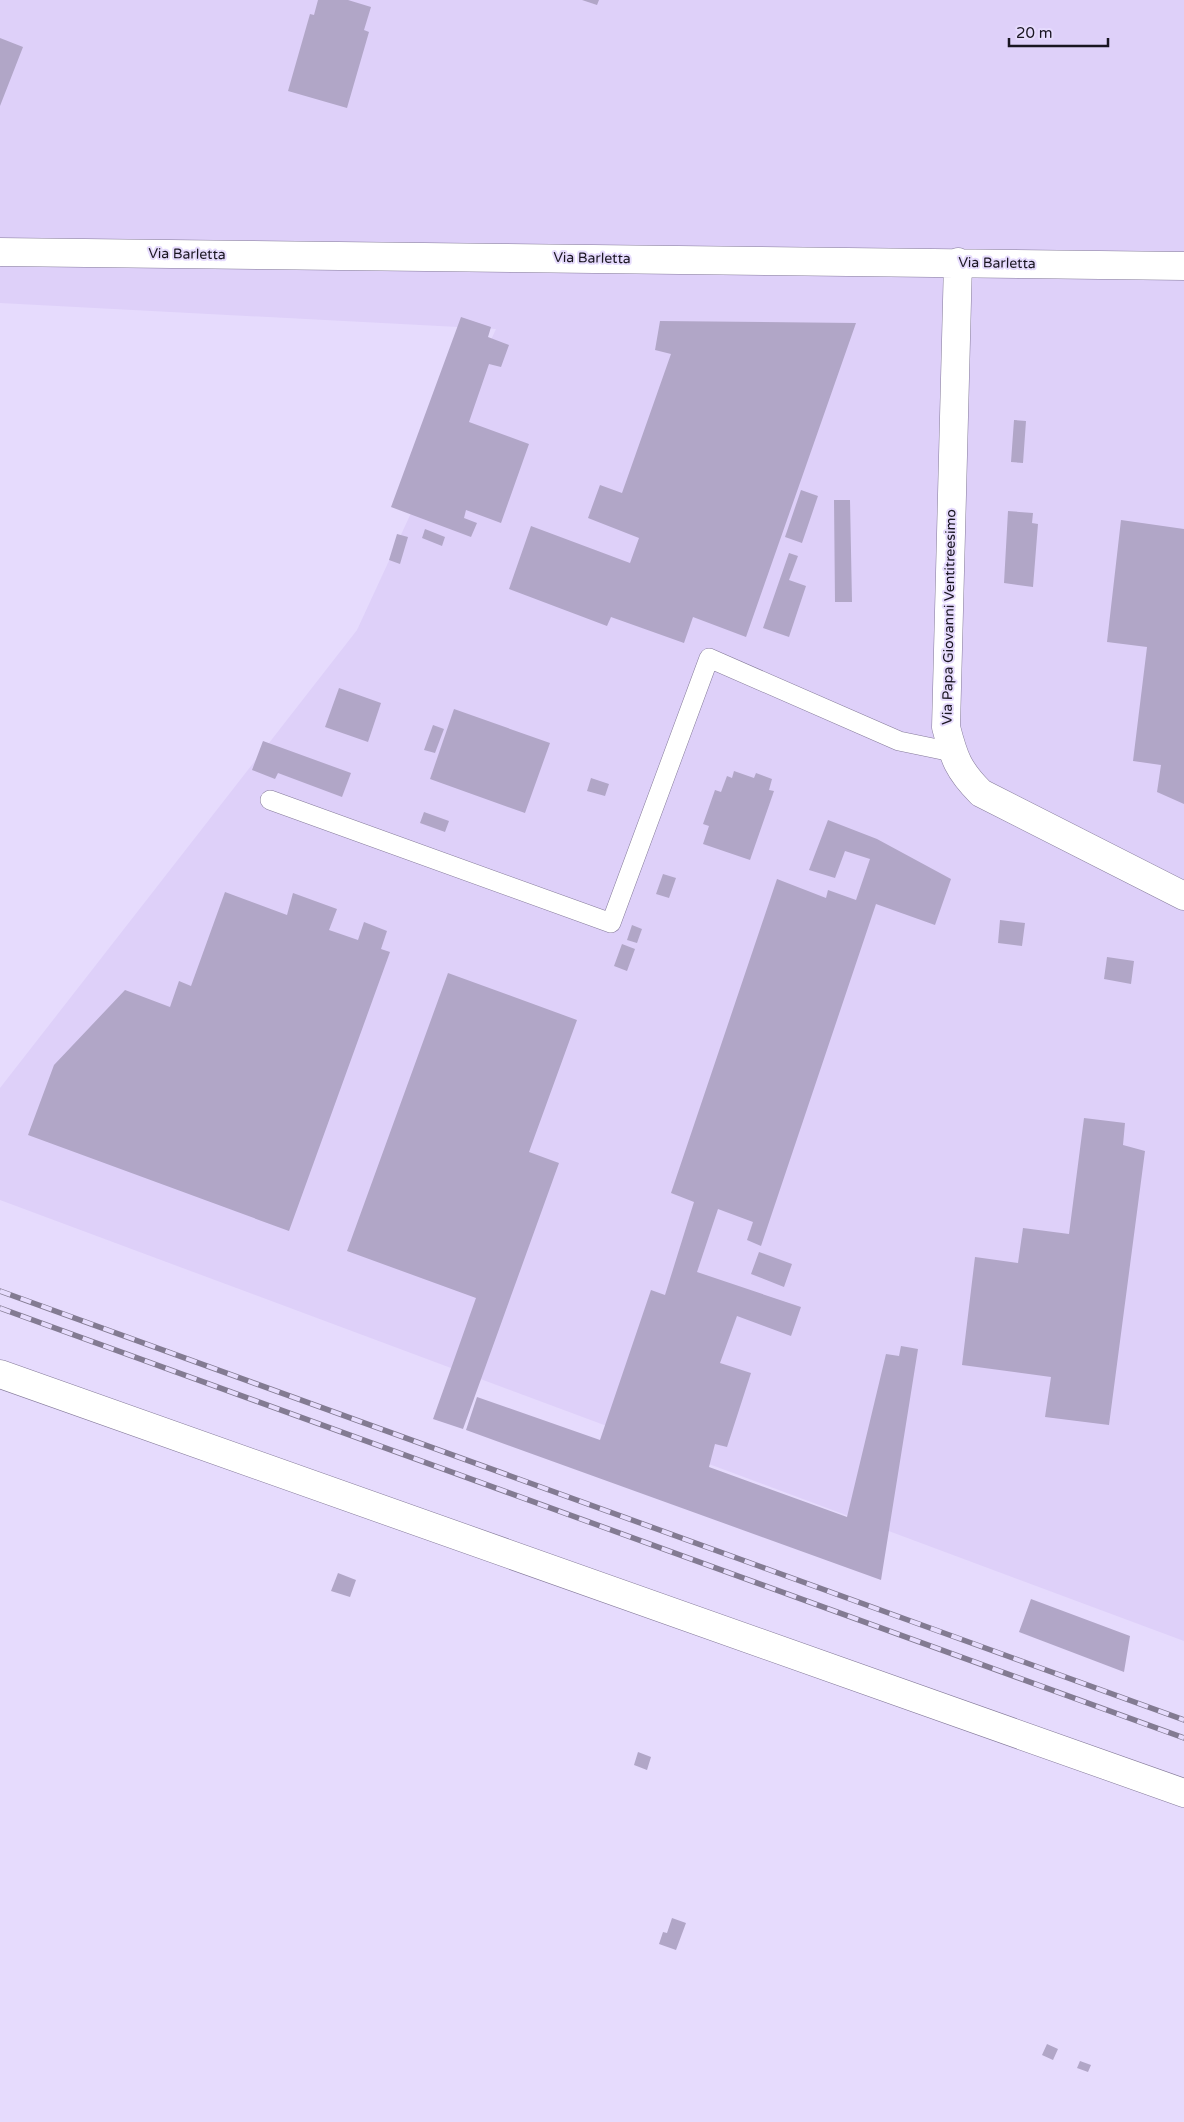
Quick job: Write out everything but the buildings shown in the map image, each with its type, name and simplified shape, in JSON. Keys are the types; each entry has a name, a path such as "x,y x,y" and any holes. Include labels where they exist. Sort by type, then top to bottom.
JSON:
{"street":[{"name":"Via Barletta","path":"0,252 1184,266"},
{"name":"Via Papa Giovanni Ventitreesimo","path":"958,262 946,727 952,752 964,776 981,793 1184,896"},
{"path":"0,1374 1184,1793"}],"lane":[{"path":"270,800 611,923 709,658 899,741 952,752"}],"shaded area":[{"path":"0,0 1184,0 1184,1641 0,1200 0,1088 357,630 496,329 0,303"}],"railway":[{"path":"0,1291 1184,1720"},
{"path":"0,1308 1184,1738"}]}
